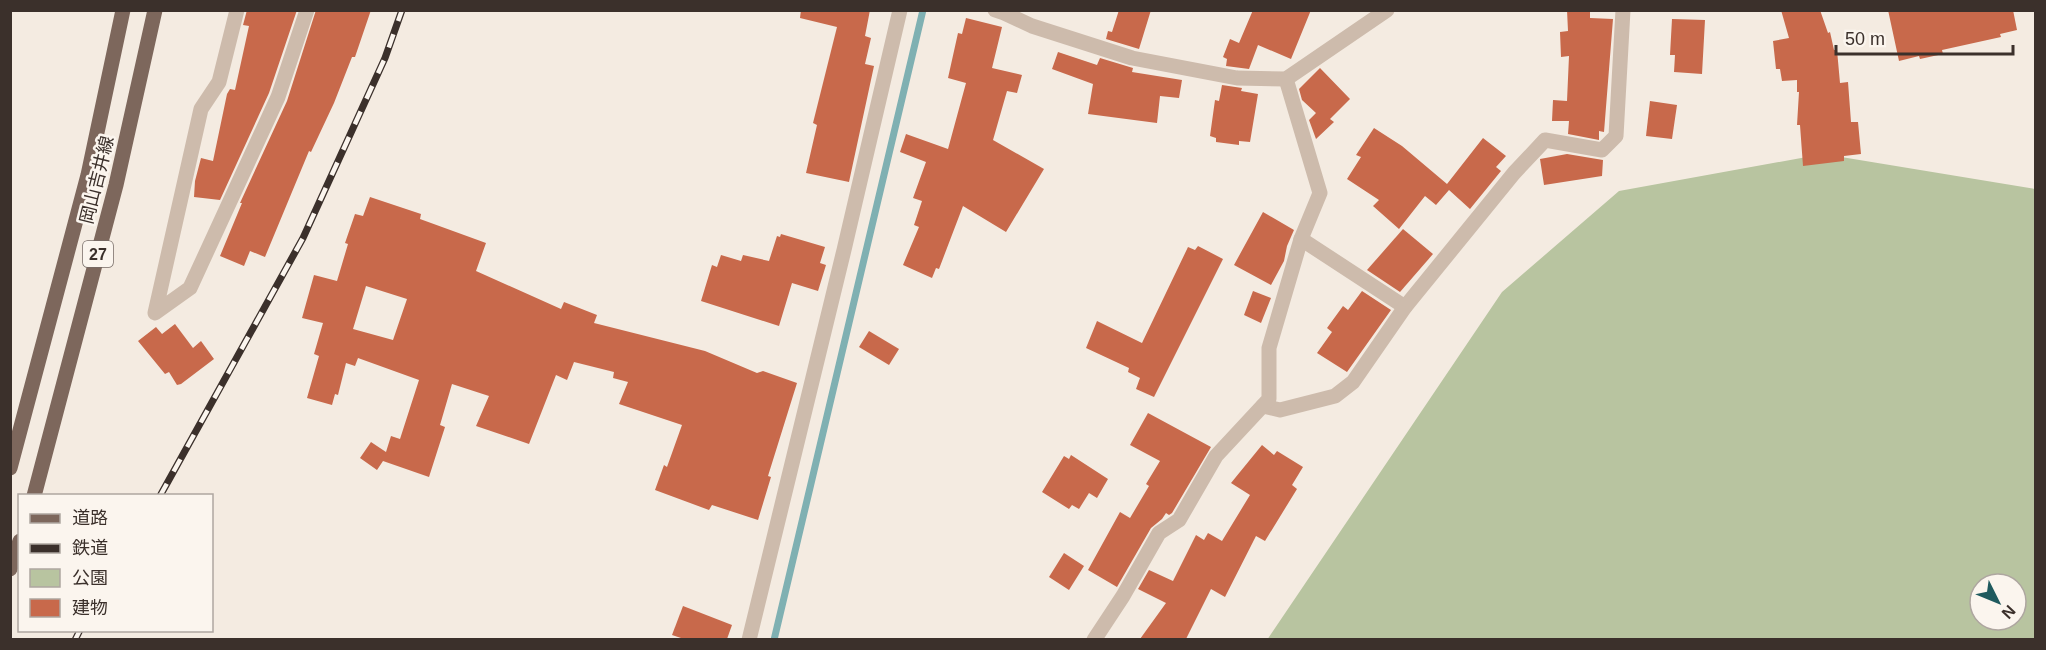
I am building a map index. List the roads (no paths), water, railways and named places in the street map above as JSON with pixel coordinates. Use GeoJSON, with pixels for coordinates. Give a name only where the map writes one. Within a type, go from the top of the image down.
{"type":"FeatureCollection","features":[{"type":"Feature","properties":{"kind":"main road","name":"岡山吉井線"},"geometry":{"type":"LineString","coordinates":[[10,468],[88,175],[123,10]]}},
{"type":"Feature","properties":{"kind":"main road","name":"岡山吉井線"},"geometry":{"type":"LineString","coordinates":[[34,494],[116,185],[155,10]]}},
{"type":"Feature","properties":{"kind":"main road"},"geometry":{"type":"LineString","coordinates":[[10,569],[18,546]]}},
{"type":"Feature","properties":{"kind":"street"},"geometry":{"type":"LineString","coordinates":[[237,10],[219,82],[201,109],[155,313],[190,288],[278,97],[307,10]]}},
{"type":"Feature","properties":{"kind":"street"},"geometry":{"type":"LineString","coordinates":[[748,639],[839,273],[900,10]]}},
{"type":"Feature","properties":{"kind":"street"},"geometry":{"type":"LineString","coordinates":[[995,10],[1032,27],[1132,58],[1237,78],[1286,79],[1387,10]]}},
{"type":"Feature","properties":{"kind":"street"},"geometry":{"type":"LineString","coordinates":[[1263,406],[1280,410],[1335,396],[1353,382],[1405,307],[1514,173],[1545,140],[1602,150],[1616,136],[1623,10]]}},
{"type":"Feature","properties":{"kind":"street"},"geometry":{"type":"LineString","coordinates":[[1094,639],[1112,614],[1159,533],[1179,520],[1216,456],[1269,399],[1269,348],[1301,239],[1320,193],[1286,79]]}},
{"type":"Feature","properties":{"kind":"street"},"geometry":{"type":"LineString","coordinates":[[1301,239],[1405,307]]}},
{"type":"Feature","properties":{"kind":"waterway"},"geometry":{"type":"LineString","coordinates":[[774,640],[923,10]]}},
{"type":"Feature","properties":{"kind":"railway"},"geometry":{"type":"LineString","coordinates":[[161,494],[303,238],[385,58],[402,10]]}},
{"type":"Feature","properties":{"kind":"railway"},"geometry":{"type":"LineString","coordinates":[[75,640],[79,632]]}}]}
